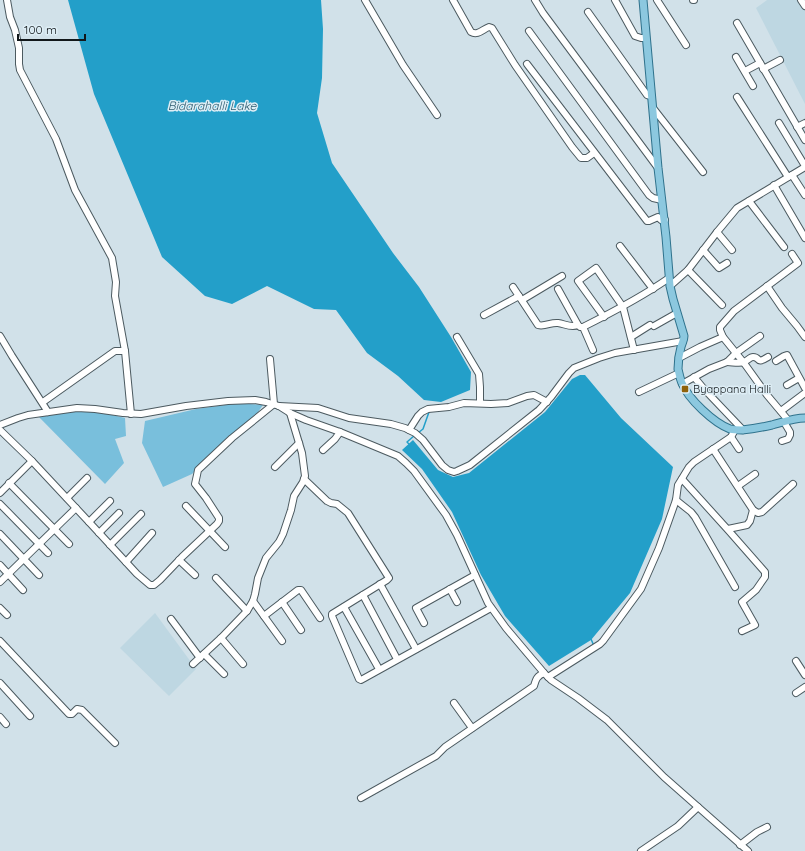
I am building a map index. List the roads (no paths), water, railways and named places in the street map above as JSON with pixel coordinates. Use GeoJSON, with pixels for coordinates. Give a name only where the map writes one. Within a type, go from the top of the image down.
{"type":"FeatureCollection","features":[{"type":"Feature","properties":{"kind":"main road"},"geometry":{"type":"LineString","coordinates":[[643,0],[658,168],[665,220],[669,278],[672,300],[684,333],[684,339],[678,358],[679,373],[682,384],[694,401],[710,416],[724,426],[739,430],[771,425],[796,418],[805,418]]}},
{"type":"Feature","properties":{"kind":"street"},"geometry":{"type":"LineString","coordinates":[[7,0],[10,17],[19,48],[20,70],[56,138],[75,190],[112,258],[116,282],[115,296],[125,350],[131,414]]}},
{"type":"Feature","properties":{"kind":"street"},"geometry":{"type":"LineString","coordinates":[[365,0],[402,65],[437,115]]}},
{"type":"Feature","properties":{"kind":"street"},"geometry":{"type":"LineString","coordinates":[[453,0],[471,32],[476,34],[486,28],[492,28],[515,65],[581,158],[587,158],[594,153]]}},
{"type":"Feature","properties":{"kind":"street"},"geometry":{"type":"LineString","coordinates":[[534,0],[658,168]]}},
{"type":"Feature","properties":{"kind":"street"},"geometry":{"type":"LineString","coordinates":[[615,0],[635,36],[646,38]]}},
{"type":"Feature","properties":{"kind":"street"},"geometry":{"type":"LineString","coordinates":[[657,0],[686,45]]}},
{"type":"Feature","properties":{"kind":"street"},"geometry":{"type":"LineString","coordinates":[[801,0],[805,6]]}},
{"type":"Feature","properties":{"kind":"street"},"geometry":{"type":"LineString","coordinates":[[588,12],[647,95],[652,96]]}},
{"type":"Feature","properties":{"kind":"street"},"geometry":{"type":"LineString","coordinates":[[737,23],[805,140]]}},
{"type":"Feature","properties":{"kind":"street"},"geometry":{"type":"LineString","coordinates":[[529,31],[649,195],[653,198],[662,200]]}},
{"type":"Feature","properties":{"kind":"street"},"geometry":{"type":"LineString","coordinates":[[736,57],[753,86]]}},
{"type":"Feature","properties":{"kind":"street"},"geometry":{"type":"LineString","coordinates":[[745,71],[780,60]]}},
{"type":"Feature","properties":{"kind":"street"},"geometry":{"type":"LineString","coordinates":[[527,64],[647,221],[658,217],[661,220],[665,220]]}},
{"type":"Feature","properties":{"kind":"street"},"geometry":{"type":"LineString","coordinates":[[737,97],[790,176],[805,195]]}},
{"type":"Feature","properties":{"kind":"street"},"geometry":{"type":"LineString","coordinates":[[653,108],[703,172]]}},
{"type":"Feature","properties":{"kind":"street"},"geometry":{"type":"LineString","coordinates":[[670,286],[688,270],[716,232],[737,208],[805,167],[778,123]]}},
{"type":"Feature","properties":{"kind":"street"},"geometry":{"type":"LineString","coordinates":[[797,127],[805,123]]}},
{"type":"Feature","properties":{"kind":"street"},"geometry":{"type":"LineString","coordinates":[[774,186],[805,238]]}},
{"type":"Feature","properties":{"kind":"street"},"geometry":{"type":"LineString","coordinates":[[749,201],[784,247]]}},
{"type":"Feature","properties":{"kind":"street"},"geometry":{"type":"LineString","coordinates":[[716,232],[732,250]]}},
{"type":"Feature","properties":{"kind":"street"},"geometry":{"type":"LineString","coordinates":[[620,246],[653,289]]}},
{"type":"Feature","properties":{"kind":"street"},"geometry":{"type":"LineString","coordinates":[[703,250],[719,268],[727,263]]}},
{"type":"Feature","properties":{"kind":"street"},"geometry":{"type":"LineString","coordinates":[[782,441],[788,439],[790,432],[781,411],[723,337],[720,327],[732,313],[798,263],[792,254]]}},
{"type":"Feature","properties":{"kind":"street"},"geometry":{"type":"LineString","coordinates":[[604,317],[578,281],[596,268],[623,307],[634,350]]}},
{"type":"Feature","properties":{"kind":"street"},"geometry":{"type":"LineString","coordinates":[[688,270],[722,305]]}},
{"type":"Feature","properties":{"kind":"street"},"geometry":{"type":"LineString","coordinates":[[484,315],[521,298],[562,276]]}},
{"type":"Feature","properties":{"kind":"street"},"geometry":{"type":"LineString","coordinates":[[513,287],[538,326],[558,323],[574,327],[581,326],[604,317],[653,289],[669,278]]}},
{"type":"Feature","properties":{"kind":"street"},"geometry":{"type":"LineString","coordinates":[[767,286],[805,337]]}},
{"type":"Feature","properties":{"kind":"street"},"geometry":{"type":"LineString","coordinates":[[558,289],[581,326],[593,350]]}},
{"type":"Feature","properties":{"kind":"street"},"geometry":{"type":"LineString","coordinates":[[631,337],[677,313]]}},
{"type":"Feature","properties":{"kind":"street"},"geometry":{"type":"LineString","coordinates":[[0,336],[48,412]]}},
{"type":"Feature","properties":{"kind":"street"},"geometry":{"type":"LineString","coordinates":[[728,362],[736,353],[760,336]]}},
{"type":"Feature","properties":{"kind":"street"},"geometry":{"type":"LineString","coordinates":[[457,337],[479,374],[480,403]]}},
{"type":"Feature","properties":{"kind":"street"},"geometry":{"type":"LineString","coordinates":[[678,358],[723,337]]}},
{"type":"Feature","properties":{"kind":"street"},"geometry":{"type":"LineString","coordinates":[[0,425],[28,415],[88,408],[131,414],[150,413],[186,406],[228,401],[255,400],[276,405],[318,408],[349,418],[396,425],[415,433],[423,440],[445,468],[454,472],[460,471],[470,465],[539,410],[547,402],[566,375],[574,368],[608,355],[683,342]]}},
{"type":"Feature","properties":{"kind":"street"},"geometry":{"type":"LineString","coordinates":[[43,402],[115,351],[125,350]]}},
{"type":"Feature","properties":{"kind":"street"},"geometry":{"type":"LineString","coordinates":[[776,361],[787,355],[805,388]]}},
{"type":"Feature","properties":{"kind":"street"},"geometry":{"type":"LineString","coordinates":[[682,384],[709,369],[728,362],[744,363],[752,357],[762,361],[768,357]]}},
{"type":"Feature","properties":{"kind":"street"},"geometry":{"type":"LineString","coordinates":[[270,359],[276,405]]}},
{"type":"Feature","properties":{"kind":"street"},"geometry":{"type":"LineString","coordinates":[[640,392],[679,373]]}},
{"type":"Feature","properties":{"kind":"street"},"geometry":{"type":"LineString","coordinates":[[361,798],[436,756],[445,747],[534,686],[539,675],[546,675],[594,648],[603,641],[642,589],[659,548],[676,500],[677,489],[689,467],[739,430],[694,377]]}},
{"type":"Feature","properties":{"kind":"street"},"geometry":{"type":"LineString","coordinates":[[787,385],[799,378]]}},
{"type":"Feature","properties":{"kind":"street"},"geometry":{"type":"LineString","coordinates":[[781,411],[805,393]]}},
{"type":"Feature","properties":{"kind":"street"},"geometry":{"type":"LineString","coordinates":[[409,430],[418,416],[428,409],[449,408],[454,405],[464,403],[508,403],[534,395],[547,402]]}},
{"type":"Feature","properties":{"kind":"street"},"geometry":{"type":"LineString","coordinates":[[276,405],[310,422],[340,432],[398,456],[410,467],[437,502],[458,535],[485,599],[546,675],[607,720],[664,777],[748,851]]}},
{"type":"Feature","properties":{"kind":"street"},"geometry":{"type":"LineString","coordinates":[[0,430],[32,461],[137,574],[150,585],[154,585],[217,524],[219,520],[206,498],[195,484],[197,472],[232,438],[276,405]]}},
{"type":"Feature","properties":{"kind":"street"},"geometry":{"type":"LineString","coordinates":[[193,664],[247,611],[253,601],[258,578],[266,558],[281,538],[291,510],[294,496],[304,479],[305,476],[299,443],[290,413]]}},
{"type":"Feature","properties":{"kind":"street"},"geometry":{"type":"LineString","coordinates":[[324,450],[340,432]]}},
{"type":"Feature","properties":{"kind":"street"},"geometry":{"type":"LineString","coordinates":[[731,437],[739,449]]}},
{"type":"Feature","properties":{"kind":"street"},"geometry":{"type":"LineString","coordinates":[[275,467],[299,443]]}},
{"type":"Feature","properties":{"kind":"street"},"geometry":{"type":"LineString","coordinates":[[713,449],[753,510],[758,513],[762,512],[793,484]]}},
{"type":"Feature","properties":{"kind":"street"},"geometry":{"type":"LineString","coordinates":[[0,493],[32,461]]}},
{"type":"Feature","properties":{"kind":"street"},"geometry":{"type":"LineString","coordinates":[[738,486],[755,474]]}},
{"type":"Feature","properties":{"kind":"street"},"geometry":{"type":"LineString","coordinates":[[67,498],[86,478]]}},
{"type":"Feature","properties":{"kind":"street"},"geometry":{"type":"LineString","coordinates":[[304,479],[327,501],[337,504],[351,518],[389,576],[388,579],[332,614],[359,679],[361,680],[491,608]]}},
{"type":"Feature","properties":{"kind":"street"},"geometry":{"type":"LineString","coordinates":[[682,479],[765,572],[765,577],[756,590],[742,602],[754,625],[742,631]]}},
{"type":"Feature","properties":{"kind":"street"},"geometry":{"type":"LineString","coordinates":[[9,483],[69,544]]}},
{"type":"Feature","properties":{"kind":"street"},"geometry":{"type":"LineString","coordinates":[[676,500],[695,517],[735,587]]}},
{"type":"Feature","properties":{"kind":"street"},"geometry":{"type":"LineString","coordinates":[[90,522],[110,501]]}},
{"type":"Feature","properties":{"kind":"street"},"geometry":{"type":"LineString","coordinates":[[0,504],[48,553]]}},
{"type":"Feature","properties":{"kind":"street"},"geometry":{"type":"LineString","coordinates":[[186,506],[225,547]]}},
{"type":"Feature","properties":{"kind":"street"},"geometry":{"type":"LineString","coordinates":[[0,582],[76,508]]}},
{"type":"Feature","properties":{"kind":"street"},"geometry":{"type":"LineString","coordinates":[[728,529],[747,525],[750,521],[753,510]]}},
{"type":"Feature","properties":{"kind":"street"},"geometry":{"type":"LineString","coordinates":[[99,533],[119,513]]}},
{"type":"Feature","properties":{"kind":"street"},"geometry":{"type":"LineString","coordinates":[[110,545],[141,514]]}},
{"type":"Feature","properties":{"kind":"street"},"geometry":{"type":"LineString","coordinates":[[126,562],[152,533]]}},
{"type":"Feature","properties":{"kind":"street"},"geometry":{"type":"LineString","coordinates":[[0,534],[39,575]]}},
{"type":"Feature","properties":{"kind":"street"},"geometry":{"type":"LineString","coordinates":[[179,560],[194,575]]}},
{"type":"Feature","properties":{"kind":"street"},"geometry":{"type":"LineString","coordinates":[[0,565],[23,590]]}},
{"type":"Feature","properties":{"kind":"street"},"geometry":{"type":"LineString","coordinates":[[424,623],[416,608],[475,575]]}},
{"type":"Feature","properties":{"kind":"street"},"geometry":{"type":"LineString","coordinates":[[216,578],[247,611]]}},
{"type":"Feature","properties":{"kind":"street"},"geometry":{"type":"LineString","coordinates":[[380,584],[416,649]]}},
{"type":"Feature","properties":{"kind":"street"},"geometry":{"type":"LineString","coordinates":[[450,589],[457,602]]}},
{"type":"Feature","properties":{"kind":"street"},"geometry":{"type":"LineString","coordinates":[[264,616],[298,590],[301,590],[320,618]]}},
{"type":"Feature","properties":{"kind":"street"},"geometry":{"type":"LineString","coordinates":[[363,595],[397,660]]}},
{"type":"Feature","properties":{"kind":"street"},"geometry":{"type":"LineString","coordinates":[[253,601],[282,641]]}},
{"type":"Feature","properties":{"kind":"street"},"geometry":{"type":"LineString","coordinates":[[282,602],[301,630]]}},
{"type":"Feature","properties":{"kind":"street"},"geometry":{"type":"LineString","coordinates":[[344,607],[379,670]]}},
{"type":"Feature","properties":{"kind":"street"},"geometry":{"type":"LineString","coordinates":[[0,608],[7,615]]}},
{"type":"Feature","properties":{"kind":"street"},"geometry":{"type":"LineString","coordinates":[[171,619],[202,656],[224,674]]}},
{"type":"Feature","properties":{"kind":"street"},"geometry":{"type":"LineString","coordinates":[[221,638],[243,664]]}},
{"type":"Feature","properties":{"kind":"street"},"geometry":{"type":"LineString","coordinates":[[0,641],[69,714],[72,714],[77,709],[82,710],[115,743]]}},
{"type":"Feature","properties":{"kind":"street"},"geometry":{"type":"LineString","coordinates":[[796,661],[805,674]]}},
{"type":"Feature","properties":{"kind":"street"},"geometry":{"type":"LineString","coordinates":[[0,683],[30,716]]}},
{"type":"Feature","properties":{"kind":"street"},"geometry":{"type":"LineString","coordinates":[[796,693],[805,687]]}},
{"type":"Feature","properties":{"kind":"street"},"geometry":{"type":"LineString","coordinates":[[454,703],[472,728]]}},
{"type":"Feature","properties":{"kind":"street"},"geometry":{"type":"LineString","coordinates":[[0,718],[6,724]]}},
{"type":"Feature","properties":{"kind":"street"},"geometry":{"type":"LineString","coordinates":[[641,851],[678,826],[698,807]]}},
{"type":"Feature","properties":{"kind":"street"},"geometry":{"type":"LineString","coordinates":[[740,845],[757,832],[767,827]]}},
{"type":"Feature","properties":{"kind":"water","name":"Bidarahalli Lake"},"geometry":{"type":"Polygon","coordinates":[[[68,0],[321,0],[323,29],[322,78],[317,113],[332,163],[393,253],[419,287],[451,337],[471,372],[470,390],[441,402],[424,400],[398,376],[367,353],[336,310],[314,309],[267,286],[232,304],[205,296],[162,257],[94,94],[68,0]]]}},
{"type":"Feature","properties":{"kind":"water"},"geometry":{"type":"Polygon","coordinates":[[[580,375],[585,375],[621,418],[673,467],[662,519],[630,593],[591,640],[549,666],[505,616],[481,575],[452,512],[422,469],[402,450],[413,440],[438,470],[453,477],[469,473],[545,412],[572,379],[580,375]]]}},
{"type":"Feature","properties":{"kind":"waterway"},"geometry":{"type":"LineString","coordinates":[[418,433],[423,429],[429,412]]}},
{"type":"Feature","properties":{"kind":"waterway"},"geometry":{"type":"LineString","coordinates":[[410,445],[407,442],[415,435]]}},
{"type":"Feature","properties":{"kind":"waterway"},"geometry":{"type":"LineString","coordinates":[[591,639],[594,646]]}},
{"type":"Feature","properties":{"kind":"place","name":"Byappana Halli"},"geometry":{"type":"Point","coordinates":[685,389]}}]}
